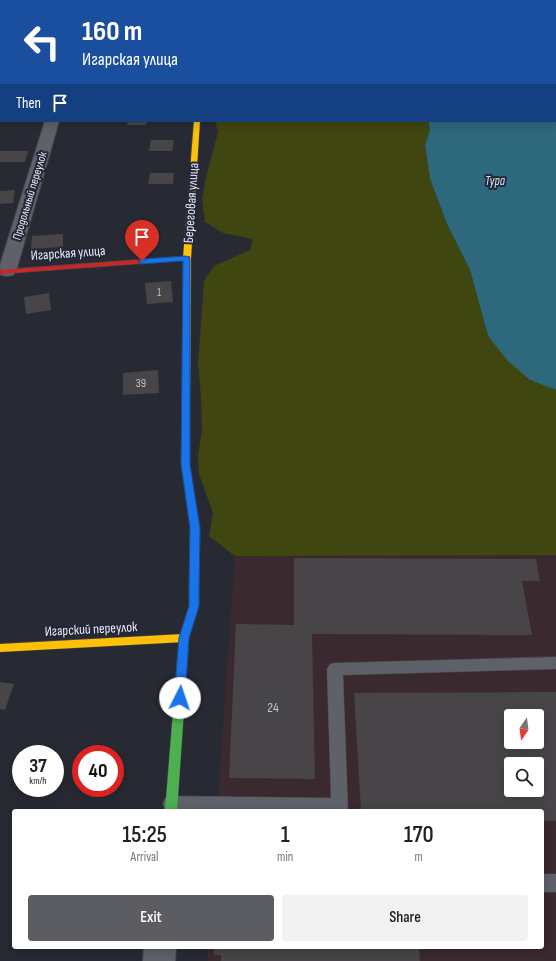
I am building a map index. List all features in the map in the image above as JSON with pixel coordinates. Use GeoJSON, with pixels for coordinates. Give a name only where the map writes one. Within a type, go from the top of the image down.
{"type":"FeatureCollection","features":[{"type":"Feature","properties":{"kind":"street","name":"Продольный переулок"},"geometry":{"type":"LineString","coordinates":[[3,272],[52,122]]}},
{"type":"Feature","properties":{"kind":"street","name":"Береговая улица"},"geometry":{"type":"LineString","coordinates":[[171,807],[184,638],[194,606],[195,528],[185,464],[186,258],[197,122]]}},
{"type":"Feature","properties":{"kind":"street","name":"Игарская улица"},"geometry":{"type":"LineString","coordinates":[[3,272],[186,258]]}},
{"type":"Feature","properties":{"kind":"street","name":"Игарский переулок"},"geometry":{"type":"LineString","coordinates":[[0,648],[184,638]]}},
{"type":"Feature","properties":{"kind":"street"},"geometry":{"type":"LineString","coordinates":[[159,961],[160,949]]}},
{"type":"Feature","properties":{"kind":"lane"},"geometry":{"type":"LineString","coordinates":[[171,807],[340,808],[335,669],[556,664]]}},
{"type":"Feature","properties":{"kind":"lane"},"geometry":{"type":"LineString","coordinates":[[544,883],[556,883]]}},
{"type":"Feature","properties":{"kind":"shaded area"},"geometry":{"type":"Polygon","coordinates":[[[556,555],[556,961],[207,961],[208,949],[544,949],[544,809],[217,809],[235,556],[556,555]]]}},
{"type":"Feature","properties":{"kind":"green space"},"geometry":{"type":"Polygon","coordinates":[[[215,122],[428,122],[430,130],[425,145],[430,179],[447,224],[470,270],[488,336],[530,380],[556,390],[556,555],[235,556],[209,536],[213,513],[199,474],[198,456],[202,431],[198,364],[204,281],[214,266],[250,250],[253,239],[223,233],[205,222],[202,198],[218,132],[215,122]]]}},
{"type":"Feature","properties":{"kind":"water","name":"Тура"},"geometry":{"type":"Polygon","coordinates":[[[428,122],[556,122],[556,390],[530,380],[508,361],[488,336],[470,270],[447,224],[430,179],[425,145],[430,130],[428,122]]]}},
{"type":"Feature","properties":{"kind":"building"},"geometry":{"type":"Polygon","coordinates":[[[128,122],[147,122],[146,125],[127,125],[128,122]]]}},
{"type":"Feature","properties":{"kind":"building"},"geometry":{"type":"Polygon","coordinates":[[[151,140],[174,140],[172,151],[149,151],[151,140]]]}},
{"type":"Feature","properties":{"kind":"building"},"geometry":{"type":"Polygon","coordinates":[[[0,151],[28,151],[25,162],[0,162],[0,151]]]}},
{"type":"Feature","properties":{"kind":"building"},"geometry":{"type":"Polygon","coordinates":[[[150,173],[174,173],[173,184],[148,184],[150,173]]]}},
{"type":"Feature","properties":{"kind":"building"},"geometry":{"type":"Polygon","coordinates":[[[15,190],[13,203],[0,204],[0,191],[15,190]]]}},
{"type":"Feature","properties":{"kind":"building"},"geometry":{"type":"Polygon","coordinates":[[[63,234],[63,247],[31,249],[32,236],[63,234]]]}},
{"type":"Feature","properties":{"kind":"building"},"geometry":{"type":"Polygon","coordinates":[[[171,281],[173,302],[147,304],[145,283],[171,281]]]}},
{"type":"Feature","properties":{"kind":"building"},"geometry":{"type":"Polygon","coordinates":[[[49,293],[51,310],[26,314],[24,297],[49,293]]]}},
{"type":"Feature","properties":{"kind":"building"},"geometry":{"type":"Polygon","coordinates":[[[158,370],[159,393],[123,395],[123,373],[158,370]]]}},
{"type":"Feature","properties":{"kind":"building"},"geometry":{"type":"Polygon","coordinates":[[[294,558],[536,559],[540,581],[522,581],[532,635],[312,634],[315,779],[229,778],[236,624],[294,625],[294,558]]]}},
{"type":"Feature","properties":{"kind":"building"},"geometry":{"type":"Polygon","coordinates":[[[0,682],[14,684],[5,710],[0,709],[0,682]]]}},
{"type":"Feature","properties":{"kind":"building"},"geometry":{"type":"Polygon","coordinates":[[[556,692],[556,821],[544,821],[544,809],[361,809],[354,693],[556,692]]]}},
{"type":"Feature","properties":{"kind":"building"},"geometry":{"type":"Polygon","coordinates":[[[214,949],[419,949],[420,961],[221,961],[221,955],[214,955],[214,949]]]}},
{"type":"Feature","properties":{"kind":"traffic: fast"},"geometry":{"type":"LineString","coordinates":[[171,809],[184,638],[194,606],[194,584]]}},
{"type":"Feature","properties":{"kind":"traffic: slow"},"geometry":{"type":"LineString","coordinates":[[186,404],[187,258],[197,122]]}},
{"type":"Feature","properties":{"kind":"traffic: slow"},"geometry":{"type":"LineString","coordinates":[[0,648],[184,638]]}},
{"type":"Feature","properties":{"kind":"traffic: jam"},"geometry":{"type":"LineString","coordinates":[[0,272],[187,258]]}},
{"type":"Feature","properties":{"kind":"traffic: jam"},"geometry":{"type":"LineString","coordinates":[[186,404],[185,464],[195,528],[194,584]]}},
{"type":"Feature","properties":{"kind":"route"},"geometry":{"type":"LineString","coordinates":[[142,261],[186,258],[185,464],[195,528],[194,606],[184,638],[180,698]]}}]}
